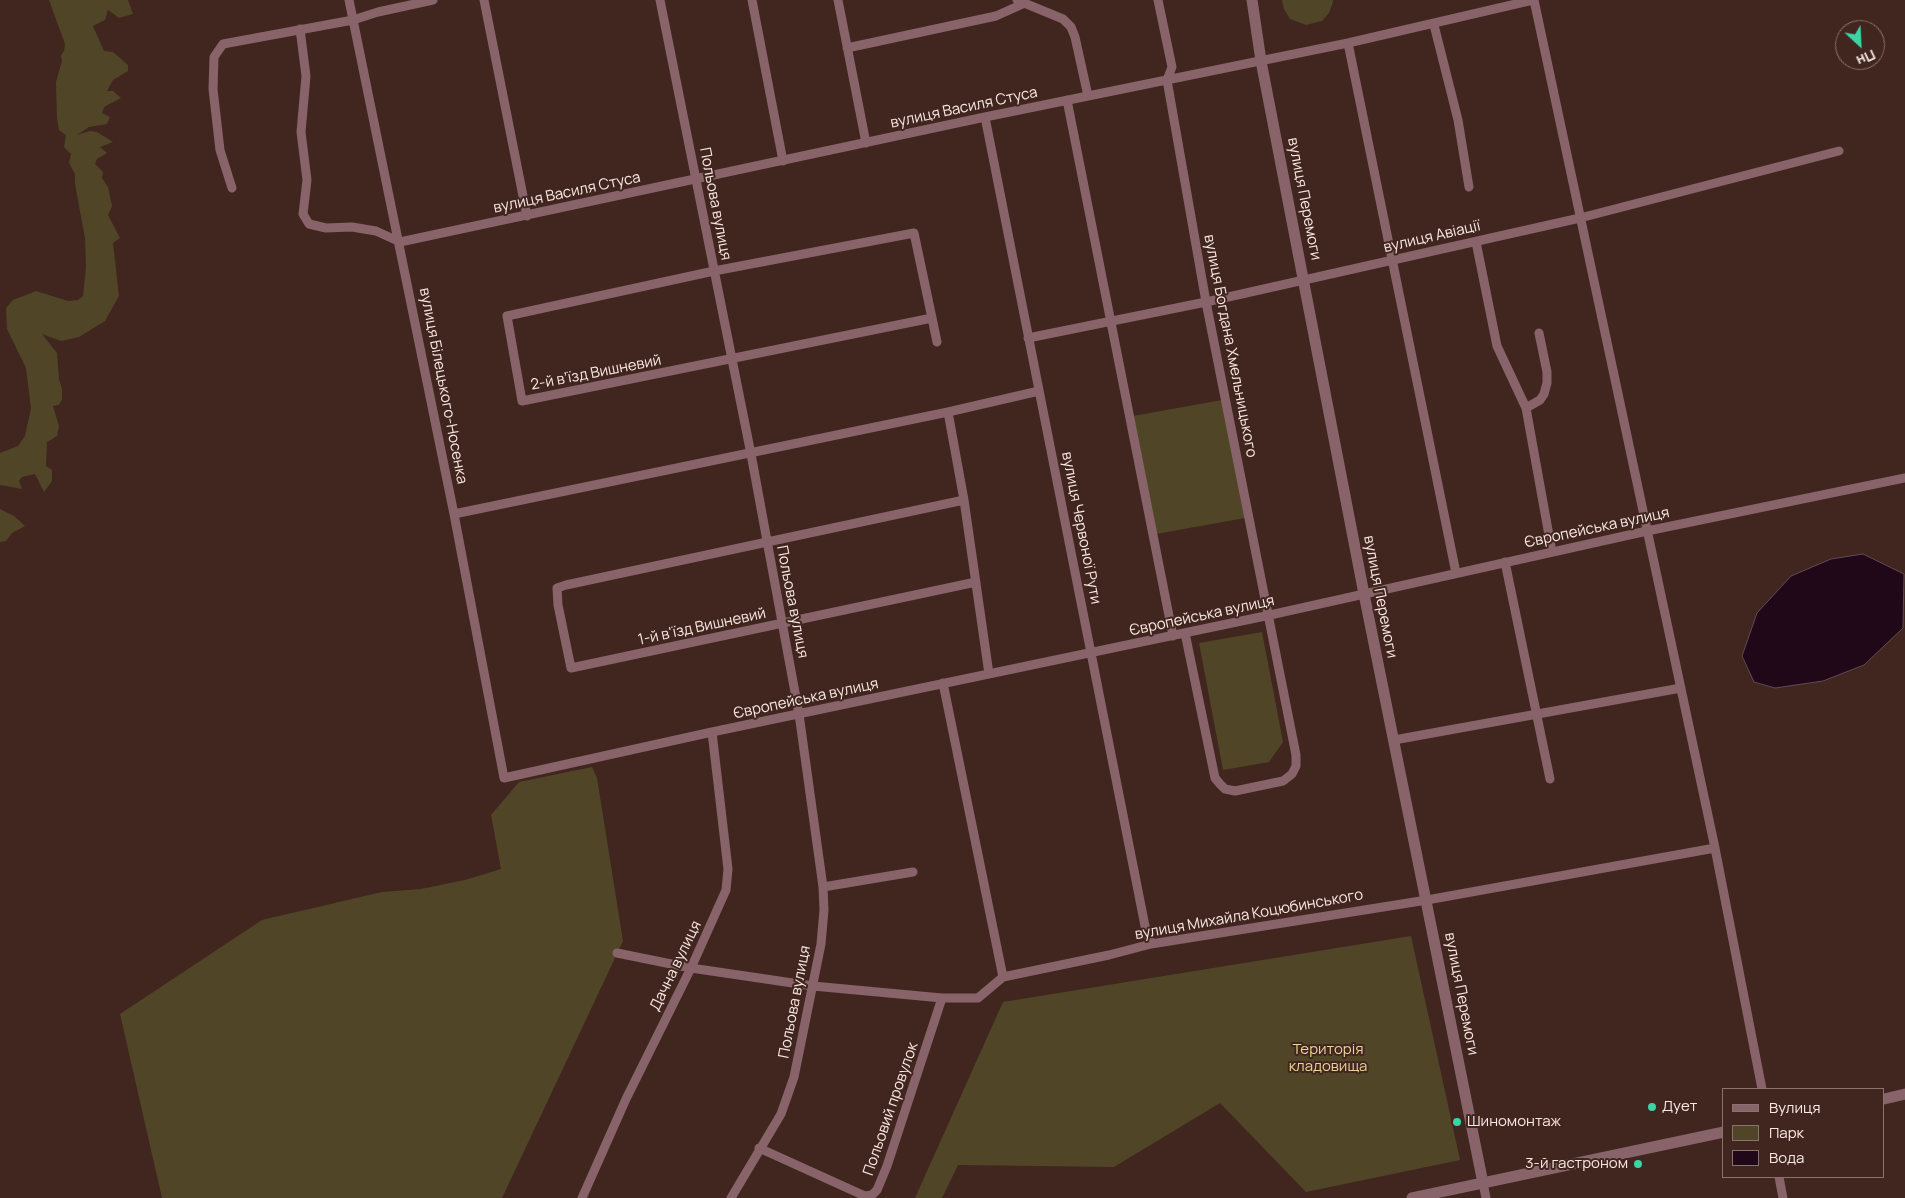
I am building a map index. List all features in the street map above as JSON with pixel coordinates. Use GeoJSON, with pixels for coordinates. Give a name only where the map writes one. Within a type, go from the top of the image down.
{"type":"FeatureCollection","features":[{"type":"Feature","properties":{"kind":"street","name":"вулиця Білецького-Носенка"},"geometry":{"type":"LineString","coordinates":[[349,0],[400,242],[504,778]]}},
{"type":"Feature","properties":{"kind":"street"},"geometry":{"type":"LineString","coordinates":[[232,188],[224,167],[213,90],[214,57],[219,47],[230,41],[353,20],[378,12],[433,0]]}},
{"type":"Feature","properties":{"kind":"street"},"geometry":{"type":"LineString","coordinates":[[484,0],[527,216]]}},
{"type":"Feature","properties":{"kind":"street","name":"Польова вулиця"},"geometry":{"type":"LineString","coordinates":[[660,0],[751,454],[799,714],[824,910],[821,944],[794,1078],[781,1114],[759,1148],[731,1198]]}},
{"type":"Feature","properties":{"kind":"street"},"geometry":{"type":"LineString","coordinates":[[752,0],[783,161]]}},
{"type":"Feature","properties":{"kind":"street"},"geometry":{"type":"LineString","coordinates":[[838,0],[866,143]]}},
{"type":"Feature","properties":{"kind":"street","name":"вулиця Богдана Хмельницького"},"geometry":{"type":"LineString","coordinates":[[1158,0],[1172,67],[1167,80],[1206,302],[1270,616],[1296,755],[1296,766],[1292,774],[1283,781],[1235,791],[1225,789],[1215,778],[1185,633]]}},
{"type":"Feature","properties":{"kind":"street","name":"вулиця Перемоги"},"geometry":{"type":"LineString","coordinates":[[1252,0],[1261,61],[1305,280],[1364,594],[1486,1198]]}},
{"type":"Feature","properties":{"kind":"street"},"geometry":{"type":"LineString","coordinates":[[1533,0],[1715,848],[1762,1088]]}},
{"type":"Feature","properties":{"kind":"street","name":"вулиця Василя Стуса"},"geometry":{"type":"LineString","coordinates":[[400,242],[985,117],[1434,25],[1533,0]]}},
{"type":"Feature","properties":{"kind":"street"},"geometry":{"type":"LineString","coordinates":[[847,48],[996,16],[1021,2],[1063,20],[1071,27],[1088,96]]}},
{"type":"Feature","properties":{"kind":"street"},"geometry":{"type":"LineString","coordinates":[[1434,25],[1458,120],[1470,187]]}},
{"type":"Feature","properties":{"kind":"street"},"geometry":{"type":"LineString","coordinates":[[300,29],[306,76],[302,96],[301,132],[307,180],[303,214],[309,224],[326,228],[352,227],[376,230],[400,242]]}},
{"type":"Feature","properties":{"kind":"street"},"geometry":{"type":"LineString","coordinates":[[1348,43],[1456,573]]}},
{"type":"Feature","properties":{"kind":"street"},"geometry":{"type":"LineString","coordinates":[[1067,100],[1173,636]]}},
{"type":"Feature","properties":{"kind":"street","name":"вулиця Червоної Рути"},"geometry":{"type":"LineString","coordinates":[[985,117],[1145,926],[1151,944]]}},
{"type":"Feature","properties":{"kind":"street","name":"вулиця Авіації"},"geometry":{"type":"LineString","coordinates":[[1028,338],[1206,302],[1476,242],[1580,218],[1839,151]]}},
{"type":"Feature","properties":{"kind":"street"},"geometry":{"type":"LineString","coordinates":[[714,271],[914,233],[937,342]]}},
{"type":"Feature","properties":{"kind":"street"},"geometry":{"type":"LineString","coordinates":[[1476,242],[1497,346],[1526,408],[1552,552]]}},
{"type":"Feature","properties":{"kind":"street","name":"2-й вʼїзд Вишневий"},"geometry":{"type":"LineString","coordinates":[[714,271],[507,316],[522,401],[732,360]]}},
{"type":"Feature","properties":{"kind":"street"},"geometry":{"type":"LineString","coordinates":[[732,360],[932,318]]}},
{"type":"Feature","properties":{"kind":"street"},"geometry":{"type":"LineString","coordinates":[[1526,408],[1540,400],[1547,383],[1547,372],[1539,333]]}},
{"type":"Feature","properties":{"kind":"street"},"geometry":{"type":"LineString","coordinates":[[454,514],[751,454],[1039,391]]}},
{"type":"Feature","properties":{"kind":"street"},"geometry":{"type":"LineString","coordinates":[[948,412],[964,500],[989,674]]}},
{"type":"Feature","properties":{"kind":"street","name":"Європейська вулиця"},"geometry":{"type":"LineString","coordinates":[[504,778],[943,683],[1270,616],[1648,531],[1905,478]]}},
{"type":"Feature","properties":{"kind":"street"},"geometry":{"type":"LineString","coordinates":[[767,542],[964,500]]}},
{"type":"Feature","properties":{"kind":"street","name":"1-й в'їзд Вишневий"},"geometry":{"type":"LineString","coordinates":[[767,542],[557,588],[571,668],[976,582]]}},
{"type":"Feature","properties":{"kind":"street"},"geometry":{"type":"LineString","coordinates":[[1505,562],[1550,778]]}},
{"type":"Feature","properties":{"kind":"street"},"geometry":{"type":"LineString","coordinates":[[943,683],[1003,977]]}},
{"type":"Feature","properties":{"kind":"street"},"geometry":{"type":"LineString","coordinates":[[1394,740],[1681,688]]}},
{"type":"Feature","properties":{"kind":"street","name":"Дачна вулиця"},"geometry":{"type":"LineString","coordinates":[[582,1198],[626,1099],[720,905],[727,881],[712,732]]}},
{"type":"Feature","properties":{"kind":"street","name":"вулиця Михайла Коцюбинського"},"geometry":{"type":"LineString","coordinates":[[618,954],[691,968],[813,986],[942,998],[978,998],[1003,977],[1109,956],[1151,944],[1427,900],[1715,848]]}},
{"type":"Feature","properties":{"kind":"street"},"geometry":{"type":"LineString","coordinates":[[822,887],[913,872]]}},
{"type":"Feature","properties":{"kind":"street","name":"Польовий провулок"},"geometry":{"type":"LineString","coordinates":[[759,1148],[865,1196],[872,1195],[877,1190],[887,1166],[942,998]]}},
{"type":"Feature","properties":{"kind":"street"},"geometry":{"type":"LineString","coordinates":[[1885,1099],[1905,1094]]}},
{"type":"Feature","properties":{"kind":"street"},"geometry":{"type":"LineString","coordinates":[[1412,1198],[1722,1132]]}},
{"type":"Feature","properties":{"kind":"street"},"geometry":{"type":"LineString","coordinates":[[1779,1178],[1783,1198]]}},
{"type":"Feature","properties":{"kind":"green space"},"geometry":{"type":"Polygon","coordinates":[[[49,0],[128,0],[133,14],[119,18],[108,10],[105,20],[93,26],[104,51],[113,52],[128,65],[128,71],[113,80],[107,91],[113,91],[121,98],[104,107],[102,113],[110,117],[107,124],[89,127],[77,135],[90,131],[97,132],[113,142],[100,147],[107,153],[97,159],[95,164],[103,172],[102,178],[108,187],[112,206],[108,215],[120,238],[113,243],[119,296],[105,321],[79,337],[61,341],[42,334],[57,353],[59,379],[62,389],[62,399],[59,405],[53,406],[59,426],[57,436],[47,442],[46,466],[52,470],[52,481],[44,492],[35,474],[22,477],[19,481],[22,489],[0,485],[0,453],[18,446],[25,436],[31,408],[26,368],[7,329],[6,308],[13,300],[36,291],[68,301],[78,300],[83,296],[86,267],[85,238],[75,184],[75,174],[69,163],[71,154],[64,147],[66,135],[59,130],[57,118],[56,82],[65,44],[49,0]]]}},
{"type":"Feature","properties":{"kind":"green space"},"geometry":{"type":"Polygon","coordinates":[[[1282,0],[1333,0],[1333,2],[1329,13],[1322,21],[1306,25],[1290,19],[1284,9],[1282,0]]]}},
{"type":"Feature","properties":{"kind":"green space"},"geometry":{"type":"Polygon","coordinates":[[[1222,400],[1245,518],[1156,534],[1133,416],[1222,400]]]}},
{"type":"Feature","properties":{"kind":"green space"},"geometry":{"type":"Polygon","coordinates":[[[0,509],[14,516],[25,526],[12,533],[6,541],[0,542],[0,509]]]}},
{"type":"Feature","properties":{"kind":"green space"},"geometry":{"type":"Polygon","coordinates":[[[1262,632],[1283,742],[1269,762],[1223,770],[1199,643],[1262,632]]]}},
{"type":"Feature","properties":{"kind":"green space"},"geometry":{"type":"Polygon","coordinates":[[[592,767],[597,778],[623,941],[502,1198],[162,1198],[120,1014],[262,920],[382,892],[421,889],[465,880],[501,869],[491,815],[519,782],[592,767]]]}},
{"type":"Feature","properties":{"kind":"green space","name":"Територія кладовища"},"geometry":{"type":"Polygon","coordinates":[[[1411,936],[1460,1160],[1306,1192],[1220,1103],[1114,1167],[958,1165],[942,1198],[915,1198],[1003,1002],[1411,936]]]}},
{"type":"Feature","properties":{"kind":"water"},"geometry":{"type":"Polygon","coordinates":[[[1863,554],[1904,574],[1903,628],[1864,665],[1823,681],[1775,688],[1754,682],[1742,656],[1757,613],[1791,576],[1831,559],[1863,554]]]}},
{"type":"Feature","properties":{"kind":"place","name":"Дует"},"geometry":{"type":"Point","coordinates":[1652,1107]}},
{"type":"Feature","properties":{"kind":"place","name":"Шиномонтаж"},"geometry":{"type":"Point","coordinates":[1457,1122]}},
{"type":"Feature","properties":{"kind":"place","name":"3-й гастроном"},"geometry":{"type":"Point","coordinates":[1638,1164]}}]}
